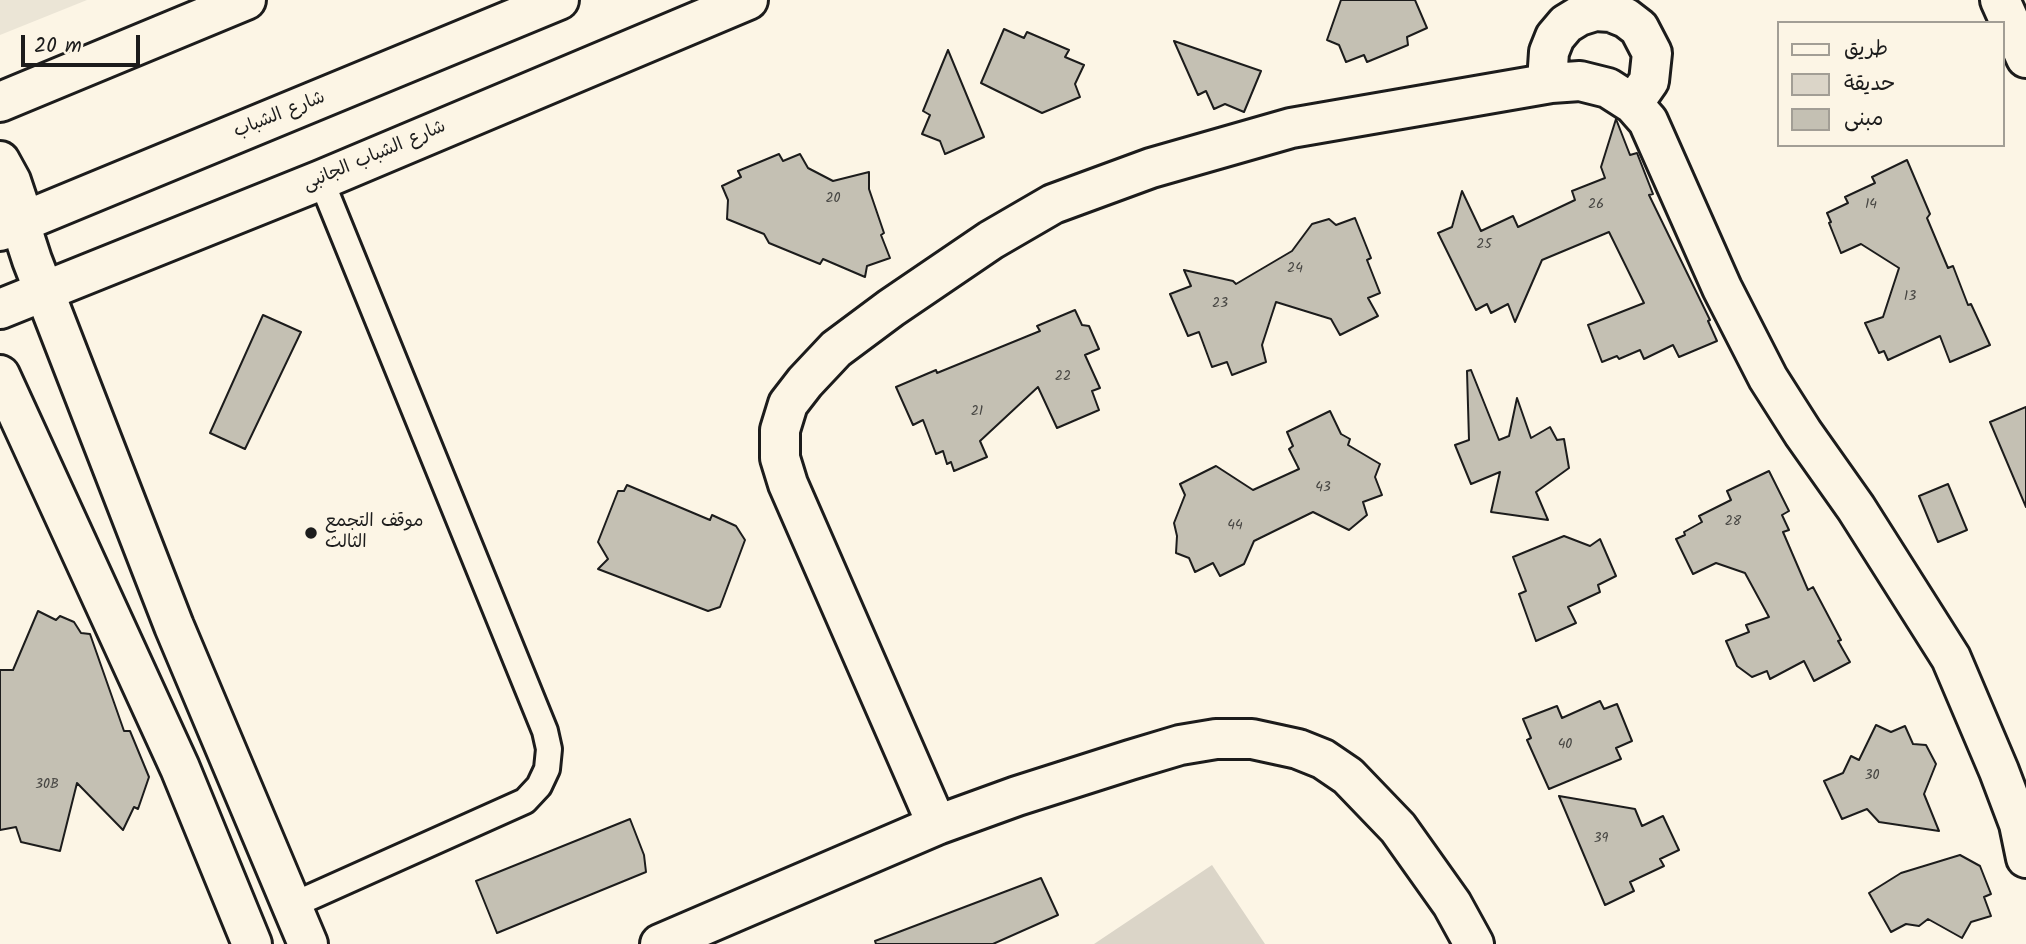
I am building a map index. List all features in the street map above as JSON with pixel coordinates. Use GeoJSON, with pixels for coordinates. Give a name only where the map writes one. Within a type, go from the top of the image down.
{"type":"FeatureCollection","features":[{"type":"Feature","properties":{"kind":"street"},"geometry":{"type":"LineString","coordinates":[[0,102],[246,0]]}},
{"type":"Feature","properties":{"kind":"street","name":"شارع الشباب"},"geometry":{"type":"LineString","coordinates":[[10,227],[559,0]]}},
{"type":"Feature","properties":{"kind":"street","name":"شارع الشباب الجانبى"},"geometry":{"type":"LineString","coordinates":[[0,309],[321,180],[748,0]]}},
{"type":"Feature","properties":{"kind":"street"},"geometry":{"type":"LineString","coordinates":[[2000,0],[2026,58]]}},
{"type":"Feature","properties":{"kind":"street"},"geometry":{"type":"LineString","coordinates":[[1552,83],[1548,67],[1549,52],[1560,30],[1579,16],[1595,11],[1611,12],[1626,18],[1639,28],[1652,53],[1649,81],[1633,104]]}},
{"type":"Feature","properties":{"kind":"street"},"geometry":{"type":"LineString","coordinates":[[937,825],[788,484],[779,457],[780,430],[788,404],[805,382],[836,349],[891,308],[990,240],[1053,204],[1152,168],[1292,128],[1552,83],[1580,81],[1608,88],[1633,104],[1648,121],[1726,297],[1768,378],[1856,508],[1951,658],[2019,824],[2026,858]]}},
{"type":"Feature","properties":{"kind":"street"},"geometry":{"type":"LineString","coordinates":[[0,161],[18,202],[10,227],[45,291],[174,626],[293,905],[307,944]]}},
{"type":"Feature","properties":{"kind":"street"},"geometry":{"type":"LineString","coordinates":[[0,375],[180,768],[252,944]]}},
{"type":"Feature","properties":{"kind":"street"},"geometry":{"type":"LineString","coordinates":[[660,944],[937,825],[1017,796],[1180,745],[1216,739],[1252,739],[1298,749],[1322,759],[1348,776],[1398,828],[1452,904],[1474,944]]}},
{"type":"Feature","properties":{"kind":"lane"},"geometry":{"type":"LineString","coordinates":[[293,905],[525,800],[539,786],[547,769],[549,750],[545,731],[321,180]]}},
{"type":"Feature","properties":{"kind":"shaded area"},"geometry":{"type":"Polygon","coordinates":[[[0,0],[87,0],[0,35],[0,0]]]}},
{"type":"Feature","properties":{"kind":"green space"},"geometry":{"type":"Polygon","coordinates":[[[1212,865],[1265,944],[1094,944],[1212,865]]]}},
{"type":"Feature","properties":{"kind":"building"},"geometry":{"type":"Polygon","coordinates":[[[1341,0],[1415,0],[1427,28],[1407,37],[1408,45],[1367,62],[1364,55],[1346,62],[1339,45],[1327,40],[1341,0]]]}},
{"type":"Feature","properties":{"kind":"building"},"geometry":{"type":"Polygon","coordinates":[[[1004,29],[1024,38],[1027,32],[1069,50],[1065,57],[1084,65],[1075,84],[1080,97],[1042,113],[981,83],[1004,29]]]}},
{"type":"Feature","properties":{"kind":"building"},"geometry":{"type":"Polygon","coordinates":[[[1174,41],[1261,71],[1244,112],[1225,104],[1214,109],[1206,91],[1198,95],[1174,41]]]}},
{"type":"Feature","properties":{"kind":"building"},"geometry":{"type":"Polygon","coordinates":[[[948,50],[984,137],[945,154],[940,141],[922,134],[930,115],[923,111],[948,50]]]}},
{"type":"Feature","properties":{"kind":"building"},"geometry":{"type":"Polygon","coordinates":[[[1616,119],[1630,155],[1637,153],[1653,194],[1649,195],[1710,320],[1708,321],[1717,341],[1679,357],[1673,345],[1644,359],[1640,350],[1619,359],[1617,356],[1602,362],[1588,325],[1644,303],[1609,232],[1542,260],[1515,322],[1508,304],[1491,313],[1487,304],[1476,310],[1438,233],[1452,227],[1462,191],[1481,231],[1513,216],[1518,227],[1575,200],[1572,191],[1605,178],[1601,167],[1616,119]]]}},
{"type":"Feature","properties":{"kind":"building"},"geometry":{"type":"Polygon","coordinates":[[[779,154],[783,161],[800,154],[808,168],[833,181],[869,172],[869,189],[890,258],[867,266],[865,277],[823,259],[820,264],[769,243],[764,234],[727,219],[728,200],[722,186],[741,177],[738,171],[779,154]]]}},
{"type":"Feature","properties":{"kind":"building"},"geometry":{"type":"Polygon","coordinates":[[[1907,160],[1930,214],[1927,218],[1948,268],[1953,266],[1968,305],[1971,304],[1990,345],[1950,362],[1940,336],[1888,360],[1884,351],[1879,353],[1865,323],[1883,317],[1899,268],[1861,244],[1841,253],[1829,223],[1831,222],[1827,213],[1848,203],[1845,197],[1875,183],[1872,177],[1907,160]]]}},
{"type":"Feature","properties":{"kind":"building"},"geometry":{"type":"Polygon","coordinates":[[[1355,218],[1371,258],[1367,260],[1380,293],[1368,298],[1378,316],[1340,335],[1331,319],[1276,302],[1262,345],[1266,362],[1232,375],[1227,362],[1212,367],[1199,332],[1188,336],[1170,294],[1191,286],[1184,270],[1233,281],[1236,284],[1292,251],[1312,224],[1329,219],[1336,225],[1355,218]]]}},
{"type":"Feature","properties":{"kind":"building"},"geometry":{"type":"Polygon","coordinates":[[[1075,310],[1082,325],[1089,326],[1099,349],[1085,355],[1100,388],[1092,391],[1099,410],[1057,428],[1038,387],[980,441],[987,457],[954,471],[951,462],[947,464],[943,451],[936,454],[923,420],[913,425],[896,387],[1040,331],[1037,326],[1075,310]]]}},
{"type":"Feature","properties":{"kind":"building"},"geometry":{"type":"Polygon","coordinates":[[[263,315],[301,332],[245,449],[210,433],[263,315]]]}},
{"type":"Feature","properties":{"kind":"building"},"geometry":{"type":"Polygon","coordinates":[[[1471,370],[1499,440],[1509,436],[1517,398],[1531,438],[1550,427],[1557,440],[1564,439],[1569,468],[1536,492],[1548,520],[1491,512],[1500,472],[1471,484],[1455,445],[1469,440],[1467,371],[1471,370]]]}},
{"type":"Feature","properties":{"kind":"building"},"geometry":{"type":"Polygon","coordinates":[[[2026,407],[2026,507],[1990,422],[2026,407]]]}},
{"type":"Feature","properties":{"kind":"building"},"geometry":{"type":"Polygon","coordinates":[[[1330,411],[1341,434],[1350,439],[1348,445],[1380,464],[1375,477],[1382,495],[1363,502],[1367,515],[1349,530],[1313,512],[1254,541],[1244,564],[1220,576],[1213,563],[1195,572],[1189,558],[1176,553],[1177,536],[1174,523],[1185,495],[1180,484],[1216,466],[1253,490],[1299,469],[1289,449],[1293,446],[1287,432],[1330,411]]]}},
{"type":"Feature","properties":{"kind":"building"},"geometry":{"type":"Polygon","coordinates":[[[1769,471],[1789,511],[1782,515],[1789,530],[1783,532],[1808,590],[1813,587],[1850,662],[1814,681],[1804,661],[1770,679],[1767,671],[1752,677],[1737,666],[1726,641],[1749,632],[1746,625],[1769,617],[1745,573],[1716,563],[1693,574],[1676,539],[1702,522],[1699,516],[1731,500],[1727,491],[1769,471]]]}},
{"type":"Feature","properties":{"kind":"building"},"geometry":{"type":"Polygon","coordinates":[[[1948,484],[1967,530],[1938,542],[1919,496],[1948,484]]]}},
{"type":"Feature","properties":{"kind":"building"},"geometry":{"type":"Polygon","coordinates":[[[627,485],[710,520],[712,515],[736,526],[745,540],[720,607],[708,611],[598,569],[608,559],[598,542],[618,491],[624,491],[627,485]]]}},
{"type":"Feature","properties":{"kind":"building"},"geometry":{"type":"Polygon","coordinates":[[[1564,536],[1590,546],[1600,539],[1616,576],[1598,585],[1600,592],[1568,607],[1576,623],[1536,641],[1519,594],[1526,591],[1513,557],[1564,536]]]}},
{"type":"Feature","properties":{"kind":"building"},"geometry":{"type":"Polygon","coordinates":[[[38,611],[56,620],[60,616],[74,622],[81,633],[90,634],[124,731],[130,731],[149,777],[138,809],[134,807],[123,830],[77,783],[60,851],[21,842],[16,827],[0,830],[0,670],[13,670],[38,611]]]}},
{"type":"Feature","properties":{"kind":"building"},"geometry":{"type":"Polygon","coordinates":[[[1600,701],[1604,709],[1617,704],[1632,741],[1616,748],[1621,759],[1549,789],[1527,740],[1531,738],[1523,719],[1557,706],[1562,718],[1600,701]]]}},
{"type":"Feature","properties":{"kind":"building"},"geometry":{"type":"Polygon","coordinates":[[[1876,725],[1891,732],[1905,726],[1913,744],[1926,745],[1936,764],[1924,794],[1939,831],[1879,822],[1867,809],[1842,819],[1824,781],[1843,773],[1851,756],[1859,760],[1876,725]]]}},
{"type":"Feature","properties":{"kind":"building"},"geometry":{"type":"Polygon","coordinates":[[[1559,796],[1635,809],[1642,826],[1663,816],[1679,850],[1660,859],[1664,866],[1630,882],[1634,891],[1605,905],[1559,796]]]}},
{"type":"Feature","properties":{"kind":"building"},"geometry":{"type":"Polygon","coordinates":[[[630,819],[644,855],[646,872],[497,933],[476,881],[630,819]]]}},
{"type":"Feature","properties":{"kind":"building"},"geometry":{"type":"Polygon","coordinates":[[[1960,855],[1980,866],[1991,894],[1984,897],[1991,916],[1971,922],[1962,938],[1928,919],[1919,926],[1906,924],[1891,932],[1869,893],[1901,873],[1960,855]]]}},
{"type":"Feature","properties":{"kind":"building"},"geometry":{"type":"Polygon","coordinates":[[[1041,878],[1058,915],[993,944],[876,944],[875,941],[1041,878]]]}},
{"type":"Feature","properties":{"kind":"place","name":"موقف التجمع الثالث"},"geometry":{"type":"Point","coordinates":[311,533]}}]}
